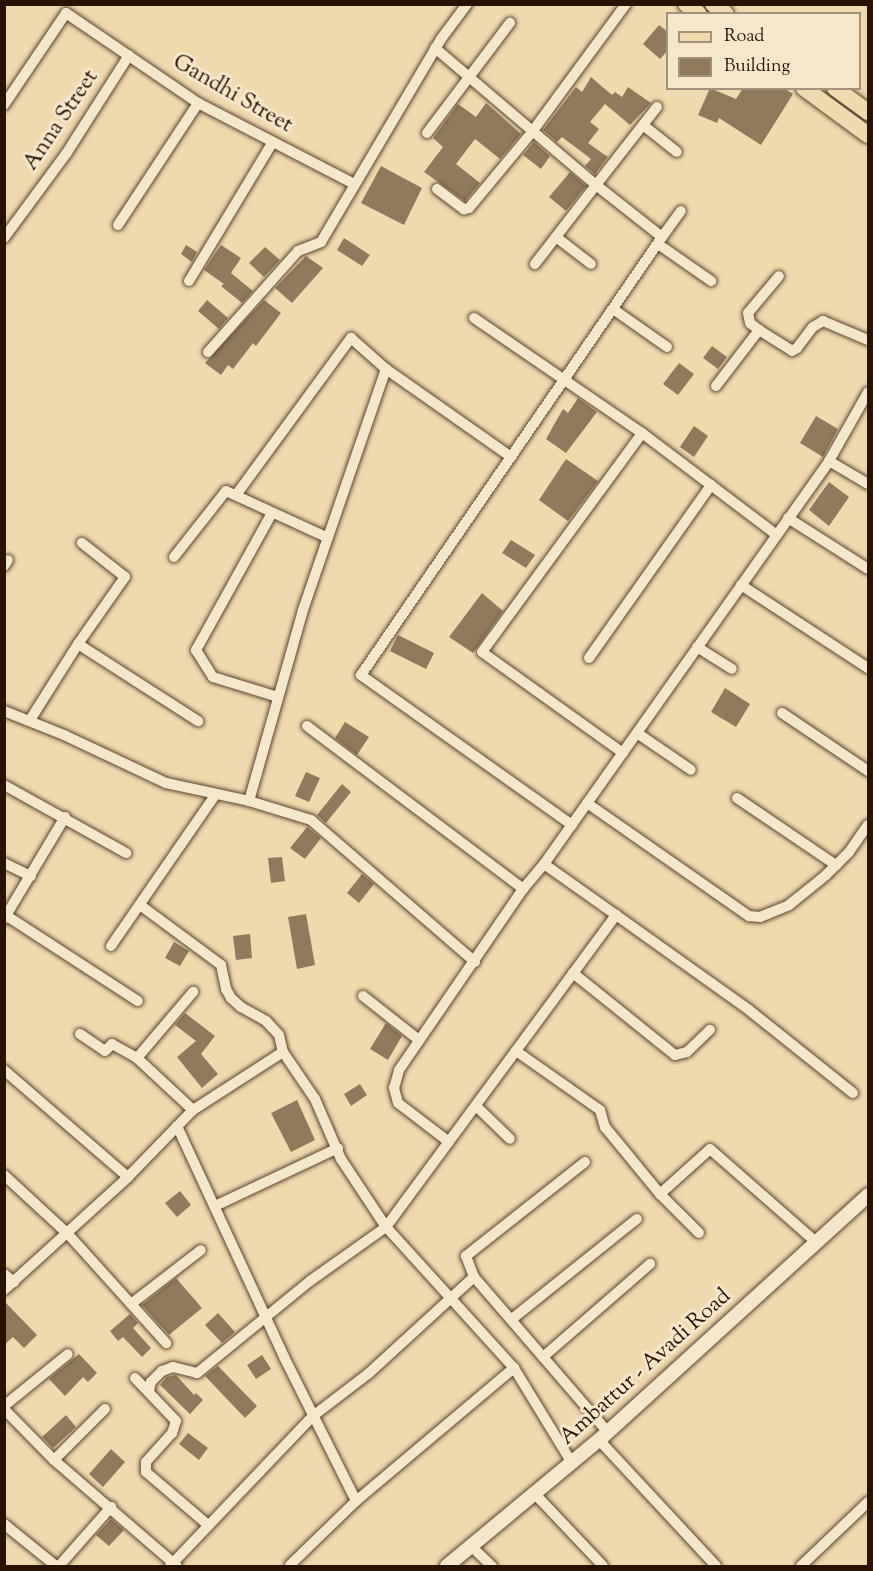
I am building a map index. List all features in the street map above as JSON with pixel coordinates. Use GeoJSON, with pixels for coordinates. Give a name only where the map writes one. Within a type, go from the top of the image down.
{"type":"FeatureCollection","features":[{"type":"Feature","properties":{"kind":"main road"},"geometry":{"type":"LineString","coordinates":[[807,90],[868,135]]}},
{"type":"Feature","properties":{"kind":"main road"},"geometry":{"type":"LineString","coordinates":[[838,90],[868,112]]}},
{"type":"Feature","properties":{"kind":"street"},"geometry":{"type":"LineString","coordinates":[[208,352],[298,251],[321,242],[435,48],[467,4]]}},
{"type":"Feature","properties":{"kind":"street"},"geometry":{"type":"LineString","coordinates":[[437,189],[467,209],[532,132],[626,4]]}},
{"type":"Feature","properties":{"kind":"street","name":"Gandhi Street"},"geometry":{"type":"LineString","coordinates":[[4,105],[66,13],[198,103],[354,184]]}},
{"type":"Feature","properties":{"kind":"street"},"geometry":{"type":"LineString","coordinates":[[427,133],[510,23]]}},
{"type":"Feature","properties":{"kind":"street"},"geometry":{"type":"LineString","coordinates":[[435,48],[711,281]]}},
{"type":"Feature","properties":{"kind":"street","name":"Anna Street"},"geometry":{"type":"LineString","coordinates":[[4,238],[66,154],[129,55]]}},
{"type":"Feature","properties":{"kind":"street"},"geometry":{"type":"LineString","coordinates":[[118,225],[198,103]]}},
{"type":"Feature","properties":{"kind":"street"},"geometry":{"type":"LineString","coordinates":[[535,264],[657,107]]}},
{"type":"Feature","properties":{"kind":"street"},"geometry":{"type":"LineString","coordinates":[[643,125],[677,152]]}},
{"type":"Feature","properties":{"kind":"street"},"geometry":{"type":"LineString","coordinates":[[189,281],[273,142]]}},
{"type":"Feature","properties":{"kind":"street"},"geometry":{"type":"LineString","coordinates":[[572,825],[361,675],[681,211]]}},
{"type":"Feature","properties":{"kind":"street"},"geometry":{"type":"LineString","coordinates":[[556,237],[591,264]]}},
{"type":"Feature","properties":{"kind":"street"},"geometry":{"type":"LineString","coordinates":[[779,276],[748,313],[750,323],[759,330],[792,351],[813,327],[823,321],[868,340]]}},
{"type":"Feature","properties":{"kind":"street"},"geometry":{"type":"LineString","coordinates":[[613,309],[667,347]]}},
{"type":"Feature","properties":{"kind":"street"},"geometry":{"type":"LineString","coordinates":[[474,318],[642,433],[777,535]]}},
{"type":"Feature","properties":{"kind":"street"},"geometry":{"type":"LineString","coordinates":[[716,387],[759,330]]}},
{"type":"Feature","properties":{"kind":"street"},"geometry":{"type":"LineString","coordinates":[[236,495],[351,338],[386,369],[511,457]]}},
{"type":"Feature","properties":{"kind":"street"},"geometry":{"type":"LineString","coordinates":[[249,801],[303,610],[386,369]]}},
{"type":"Feature","properties":{"kind":"street"},"geometry":{"type":"LineString","coordinates":[[449,1142],[398,1103],[394,1088],[399,1071],[523,889],[572,825],[829,460],[868,392]]}},
{"type":"Feature","properties":{"kind":"street"},"geometry":{"type":"LineString","coordinates":[[623,753],[482,652],[642,433]]}},
{"type":"Feature","properties":{"kind":"street"},"geometry":{"type":"LineString","coordinates":[[829,460],[868,484]]}},
{"type":"Feature","properties":{"kind":"street"},"geometry":{"type":"LineString","coordinates":[[589,658],[711,485]]}},
{"type":"Feature","properties":{"kind":"street"},"geometry":{"type":"LineString","coordinates":[[174,558],[226,491],[328,538]]}},
{"type":"Feature","properties":{"kind":"street"},"geometry":{"type":"LineString","coordinates":[[272,513],[196,650],[213,677],[278,697]]}},
{"type":"Feature","properties":{"kind":"street"},"geometry":{"type":"LineString","coordinates":[[788,518],[868,569]]}},
{"type":"Feature","properties":{"kind":"street"},"geometry":{"type":"LineString","coordinates":[[30,720],[78,644],[125,577],[82,543]]}},
{"type":"Feature","properties":{"kind":"street"},"geometry":{"type":"LineString","coordinates":[[741,585],[868,668]]}},
{"type":"Feature","properties":{"kind":"street"},"geometry":{"type":"LineString","coordinates":[[78,644],[198,721]]}},
{"type":"Feature","properties":{"kind":"street"},"geometry":{"type":"LineString","coordinates":[[698,647],[732,669]]}},
{"type":"Feature","properties":{"kind":"street"},"geometry":{"type":"LineString","coordinates":[[4,711],[30,720],[166,783],[249,801],[311,820],[475,962]]}},
{"type":"Feature","properties":{"kind":"street"},"geometry":{"type":"LineString","coordinates":[[782,713],[868,771]]}},
{"type":"Feature","properties":{"kind":"street"},"geometry":{"type":"LineString","coordinates":[[307,726],[523,889]]}},
{"type":"Feature","properties":{"kind":"street"},"geometry":{"type":"LineString","coordinates":[[637,733],[691,770]]}},
{"type":"Feature","properties":{"kind":"street"},"geometry":{"type":"LineString","coordinates":[[4,785],[126,853]]}},
{"type":"Feature","properties":{"kind":"street"},"geometry":{"type":"LineString","coordinates":[[111,946],[216,794]]}},
{"type":"Feature","properties":{"kind":"street"},"geometry":{"type":"LineString","coordinates":[[737,798],[836,866]]}},
{"type":"Feature","properties":{"kind":"street"},"geometry":{"type":"LineString","coordinates":[[587,803],[749,916],[760,917],[789,905],[836,866],[868,825]]}},
{"type":"Feature","properties":{"kind":"street"},"geometry":{"type":"LineString","coordinates":[[65,817],[6,917],[138,1001]]}},
{"type":"Feature","properties":{"kind":"street"},"geometry":{"type":"LineString","coordinates":[[4,862],[31,876]]}},
{"type":"Feature","properties":{"kind":"street"},"geometry":{"type":"LineString","coordinates":[[544,864],[758,1016],[853,1093]]}},
{"type":"Feature","properties":{"kind":"street"},"geometry":{"type":"LineString","coordinates":[[140,904],[220,965],[226,989],[231,998],[241,1007],[266,1021],[279,1035],[283,1052],[315,1099],[341,1159],[386,1227],[514,1368],[572,1463]]}},
{"type":"Feature","properties":{"kind":"street"},"geometry":{"type":"LineString","coordinates":[[149,1391],[151,1382],[162,1371],[173,1367],[197,1373],[265,1316],[386,1227],[616,915]]}},
{"type":"Feature","properties":{"kind":"street"},"geometry":{"type":"LineString","coordinates":[[573,973],[675,1055],[687,1052],[710,1030]]}},
{"type":"Feature","properties":{"kind":"street"},"geometry":{"type":"LineString","coordinates":[[137,1058],[193,992]]}},
{"type":"Feature","properties":{"kind":"street"},"geometry":{"type":"LineString","coordinates":[[363,996],[419,1040]]}},
{"type":"Feature","properties":{"kind":"street"},"geometry":{"type":"LineString","coordinates":[[81,1034],[105,1051],[112,1044],[137,1058],[193,1110]]}},
{"type":"Feature","properties":{"kind":"street"},"geometry":{"type":"LineString","coordinates":[[516,1051],[600,1110],[605,1127],[660,1194],[699,1233]]}},
{"type":"Feature","properties":{"kind":"street"},"geometry":{"type":"LineString","coordinates":[[4,1290],[128,1177],[193,1110],[283,1052]]}},
{"type":"Feature","properties":{"kind":"street"},"geometry":{"type":"LineString","coordinates":[[4,1070],[128,1177]]}},
{"type":"Feature","properties":{"kind":"street"},"geometry":{"type":"LineString","coordinates":[[476,1106],[510,1139]]}},
{"type":"Feature","properties":{"kind":"street"},"geometry":{"type":"LineString","coordinates":[[177,1126],[312,1416],[356,1501]]}},
{"type":"Feature","properties":{"kind":"street"},"geometry":{"type":"LineString","coordinates":[[215,1206],[338,1148]]}},
{"type":"Feature","properties":{"kind":"street"},"geometry":{"type":"LineString","coordinates":[[660,1194],[710,1149],[816,1242]]}},
{"type":"Feature","properties":{"kind":"street"},"geometry":{"type":"LineString","coordinates":[[585,1162],[466,1256],[474,1277],[512,1319],[604,1436],[716,1566]]}},
{"type":"Feature","properties":{"kind":"street"},"geometry":{"type":"LineString","coordinates":[[4,1175],[68,1234],[166,1343]]}},
{"type":"Feature","properties":{"kind":"street","name":"Ambattur - Avadi Road"},"geometry":{"type":"LineString","coordinates":[[447,1566],[604,1436],[868,1195]]}},
{"type":"Feature","properties":{"kind":"street"},"geometry":{"type":"LineString","coordinates":[[512,1319],[637,1219]]}},
{"type":"Feature","properties":{"kind":"street"},"geometry":{"type":"LineString","coordinates":[[130,1304],[201,1250]]}},
{"type":"Feature","properties":{"kind":"street"},"geometry":{"type":"LineString","coordinates":[[543,1357],[650,1264]]}},
{"type":"Feature","properties":{"kind":"street"},"geometry":{"type":"LineString","coordinates":[[4,1274],[14,1282]]}},
{"type":"Feature","properties":{"kind":"street"},"geometry":{"type":"LineString","coordinates":[[68,1354],[4,1407],[54,1460],[111,1507],[174,1565],[208,1525],[312,1416],[368,1374],[474,1277]]}},
{"type":"Feature","properties":{"kind":"street"},"geometry":{"type":"LineString","coordinates":[[290,1565],[356,1501],[514,1368]]}},
{"type":"Feature","properties":{"kind":"street"},"geometry":{"type":"LineString","coordinates":[[135,1378],[171,1413],[176,1426],[146,1462],[146,1472],[208,1525]]}},
{"type":"Feature","properties":{"kind":"street"},"geometry":{"type":"LineString","coordinates":[[54,1460],[105,1409]]}},
{"type":"Feature","properties":{"kind":"street"},"geometry":{"type":"LineString","coordinates":[[536,1494],[603,1566]]}},
{"type":"Feature","properties":{"kind":"street"},"geometry":{"type":"LineString","coordinates":[[801,1566],[868,1502]]}},
{"type":"Feature","properties":{"kind":"street"},"geometry":{"type":"LineString","coordinates":[[4,1524],[57,1566],[111,1507]]}},
{"type":"Feature","properties":{"kind":"street"},"geometry":{"type":"LineString","coordinates":[[472,1546],[492,1566]]}},
{"type":"Feature","properties":{"kind":"building"},"geometry":{"type":"Polygon","coordinates":[[[659,25],[666,30],[666,52],[660,59],[643,44],[659,25]]]}},
{"type":"Feature","properties":{"kind":"building"},"geometry":{"type":"Polygon","coordinates":[[[591,77],[612,95],[615,92],[622,97],[628,87],[651,103],[630,125],[605,104],[590,122],[599,129],[588,143],[608,157],[595,174],[585,166],[591,159],[562,137],[557,142],[543,130],[576,87],[582,92],[591,77]]]}},
{"type":"Feature","properties":{"kind":"building"},"geometry":{"type":"Polygon","coordinates":[[[709,90],[736,99],[742,90],[787,90],[793,94],[761,145],[719,118],[717,123],[698,115],[709,90]]]}},
{"type":"Feature","properties":{"kind":"building"},"geometry":{"type":"Polygon","coordinates":[[[486,103],[521,134],[500,159],[475,139],[456,164],[480,183],[465,201],[424,172],[443,147],[433,138],[458,104],[476,117],[486,103]]]}},
{"type":"Feature","properties":{"kind":"building"},"geometry":{"type":"Polygon","coordinates":[[[534,142],[550,156],[541,169],[523,155],[534,142]]]}},
{"type":"Feature","properties":{"kind":"building"},"geometry":{"type":"Polygon","coordinates":[[[381,166],[422,188],[404,225],[361,203],[381,166]]]}},
{"type":"Feature","properties":{"kind":"building"},"geometry":{"type":"Polygon","coordinates":[[[570,172],[586,186],[566,211],[549,197],[570,172]]]}},
{"type":"Feature","properties":{"kind":"building"},"geometry":{"type":"Polygon","coordinates":[[[344,238],[370,255],[362,266],[337,250],[344,238]]]}},
{"type":"Feature","properties":{"kind":"building"},"geometry":{"type":"Polygon","coordinates":[[[186,245],[197,252],[192,262],[181,254],[186,245]]]}},
{"type":"Feature","properties":{"kind":"building"},"geometry":{"type":"Polygon","coordinates":[[[221,245],[241,258],[231,273],[253,291],[242,303],[221,286],[224,284],[204,270],[221,245]]]}},
{"type":"Feature","properties":{"kind":"building"},"geometry":{"type":"Polygon","coordinates":[[[265,247],[280,260],[264,277],[249,263],[265,247]]]}},
{"type":"Feature","properties":{"kind":"building"},"geometry":{"type":"Polygon","coordinates":[[[306,256],[323,268],[292,303],[275,288],[306,256]]]}},
{"type":"Feature","properties":{"kind":"building"},"geometry":{"type":"Polygon","coordinates":[[[207,300],[228,318],[219,329],[198,311],[207,300]]]}},
{"type":"Feature","properties":{"kind":"building"},"geometry":{"type":"Polygon","coordinates":[[[264,300],[281,313],[256,346],[253,343],[233,369],[228,365],[221,375],[205,363],[264,300]]]}},
{"type":"Feature","properties":{"kind":"building"},"geometry":{"type":"Polygon","coordinates":[[[712,346],[727,357],[718,369],[703,358],[712,346]]]}},
{"type":"Feature","properties":{"kind":"building"},"geometry":{"type":"Polygon","coordinates":[[[679,363],[694,374],[678,395],[663,384],[679,363]]]}},
{"type":"Feature","properties":{"kind":"building"},"geometry":{"type":"Polygon","coordinates":[[[578,398],[597,412],[566,453],[546,439],[563,409],[568,413],[578,398]]]}},
{"type":"Feature","properties":{"kind":"building"},"geometry":{"type":"Polygon","coordinates":[[[816,416],[838,429],[823,457],[800,443],[816,416]]]}},
{"type":"Feature","properties":{"kind":"building"},"geometry":{"type":"Polygon","coordinates":[[[694,426],[708,436],[694,457],[680,447],[694,426]]]}},
{"type":"Feature","properties":{"kind":"building"},"geometry":{"type":"Polygon","coordinates":[[[566,459],[598,481],[568,521],[539,500],[566,459]]]}},
{"type":"Feature","properties":{"kind":"building"},"geometry":{"type":"Polygon","coordinates":[[[829,482],[849,497],[829,526],[809,510],[829,482]]]}},
{"type":"Feature","properties":{"kind":"building"},"geometry":{"type":"Polygon","coordinates":[[[511,540],[535,555],[526,568],[502,553],[511,540]]]}},
{"type":"Feature","properties":{"kind":"building"},"geometry":{"type":"Polygon","coordinates":[[[482,593],[503,611],[473,653],[449,637],[482,593]]]}},
{"type":"Feature","properties":{"kind":"building"},"geometry":{"type":"Polygon","coordinates":[[[398,635],[434,653],[426,669],[390,651],[398,635]]]}},
{"type":"Feature","properties":{"kind":"building"},"geometry":{"type":"Polygon","coordinates":[[[725,688],[750,704],[736,727],[711,712],[725,688]]]}},
{"type":"Feature","properties":{"kind":"building"},"geometry":{"type":"Polygon","coordinates":[[[345,722],[369,737],[357,755],[335,738],[345,722]]]}},
{"type":"Feature","properties":{"kind":"building"},"geometry":{"type":"Polygon","coordinates":[[[306,772],[320,778],[309,802],[295,796],[306,772]]]}},
{"type":"Feature","properties":{"kind":"building"},"geometry":{"type":"Polygon","coordinates":[[[342,784],[351,792],[326,823],[317,815],[342,784]]]}},
{"type":"Feature","properties":{"kind":"building"},"geometry":{"type":"Polygon","coordinates":[[[307,827],[321,838],[305,859],[290,848],[307,827]]]}},
{"type":"Feature","properties":{"kind":"building"},"geometry":{"type":"Polygon","coordinates":[[[282,857],[285,881],[271,883],[268,858],[282,857]]]}},
{"type":"Feature","properties":{"kind":"building"},"geometry":{"type":"Polygon","coordinates":[[[362,874],[374,884],[359,903],[347,893],[362,874]]]}},
{"type":"Feature","properties":{"kind":"building"},"geometry":{"type":"Polygon","coordinates":[[[306,914],[315,965],[297,969],[288,917],[306,914]]]}},
{"type":"Feature","properties":{"kind":"building"},"geometry":{"type":"Polygon","coordinates":[[[250,934],[252,958],[236,960],[233,936],[250,934]]]}},
{"type":"Feature","properties":{"kind":"building"},"geometry":{"type":"Polygon","coordinates":[[[174,942],[189,951],[180,966],[165,958],[174,942]]]}},
{"type":"Feature","properties":{"kind":"building"},"geometry":{"type":"Polygon","coordinates":[[[185,1013],[215,1036],[201,1054],[218,1074],[202,1088],[177,1057],[196,1041],[175,1025],[185,1013]]]}},
{"type":"Feature","properties":{"kind":"building"},"geometry":{"type":"Polygon","coordinates":[[[386,1023],[402,1036],[388,1060],[370,1049],[386,1023]]]}},
{"type":"Feature","properties":{"kind":"building"},"geometry":{"type":"Polygon","coordinates":[[[360,1084],[367,1095],[351,1106],[344,1094],[360,1084]]]}},
{"type":"Feature","properties":{"kind":"building"},"geometry":{"type":"Polygon","coordinates":[[[297,1100],[315,1140],[291,1152],[271,1113],[297,1100]]]}},
{"type":"Feature","properties":{"kind":"building"},"geometry":{"type":"Polygon","coordinates":[[[180,1191],[191,1205],[177,1217],[165,1203],[180,1191]]]}},
{"type":"Feature","properties":{"kind":"building"},"geometry":{"type":"Polygon","coordinates":[[[176,1278],[202,1308],[169,1335],[142,1305],[176,1278]]]}},
{"type":"Feature","properties":{"kind":"building"},"geometry":{"type":"Polygon","coordinates":[[[4,1301],[37,1335],[24,1348],[13,1337],[4,1345],[4,1301]]]}},
{"type":"Feature","properties":{"kind":"building"},"geometry":{"type":"Polygon","coordinates":[[[218,1313],[235,1332],[222,1343],[205,1325],[218,1313]]]}},
{"type":"Feature","properties":{"kind":"building"},"geometry":{"type":"Polygon","coordinates":[[[130,1314],[138,1323],[133,1328],[151,1348],[142,1357],[123,1337],[118,1341],[110,1331],[130,1314]]]}},
{"type":"Feature","properties":{"kind":"building"},"geometry":{"type":"Polygon","coordinates":[[[79,1354],[97,1373],[88,1382],[83,1377],[65,1396],[49,1379],[79,1354]]]}},
{"type":"Feature","properties":{"kind":"building"},"geometry":{"type":"Polygon","coordinates":[[[262,1355],[271,1369],[256,1379],[247,1365],[262,1355]]]}},
{"type":"Feature","properties":{"kind":"building"},"geometry":{"type":"Polygon","coordinates":[[[218,1366],[257,1406],[245,1418],[205,1376],[218,1366]]]}},
{"type":"Feature","properties":{"kind":"building"},"geometry":{"type":"Polygon","coordinates":[[[176,1375],[194,1395],[196,1393],[203,1400],[190,1414],[160,1385],[167,1377],[176,1375]]]}},
{"type":"Feature","properties":{"kind":"building"},"geometry":{"type":"Polygon","coordinates":[[[66,1415],[76,1427],[53,1448],[42,1437],[66,1415]]]}},
{"type":"Feature","properties":{"kind":"building"},"geometry":{"type":"Polygon","coordinates":[[[188,1433],[208,1448],[199,1460],[179,1444],[188,1433]]]}},
{"type":"Feature","properties":{"kind":"building"},"geometry":{"type":"Polygon","coordinates":[[[111,1449],[125,1462],[103,1487],[89,1474],[111,1449]]]}},
{"type":"Feature","properties":{"kind":"building"},"geometry":{"type":"Polygon","coordinates":[[[111,1519],[124,1530],[109,1546],[96,1535],[111,1519]]]}}]}
